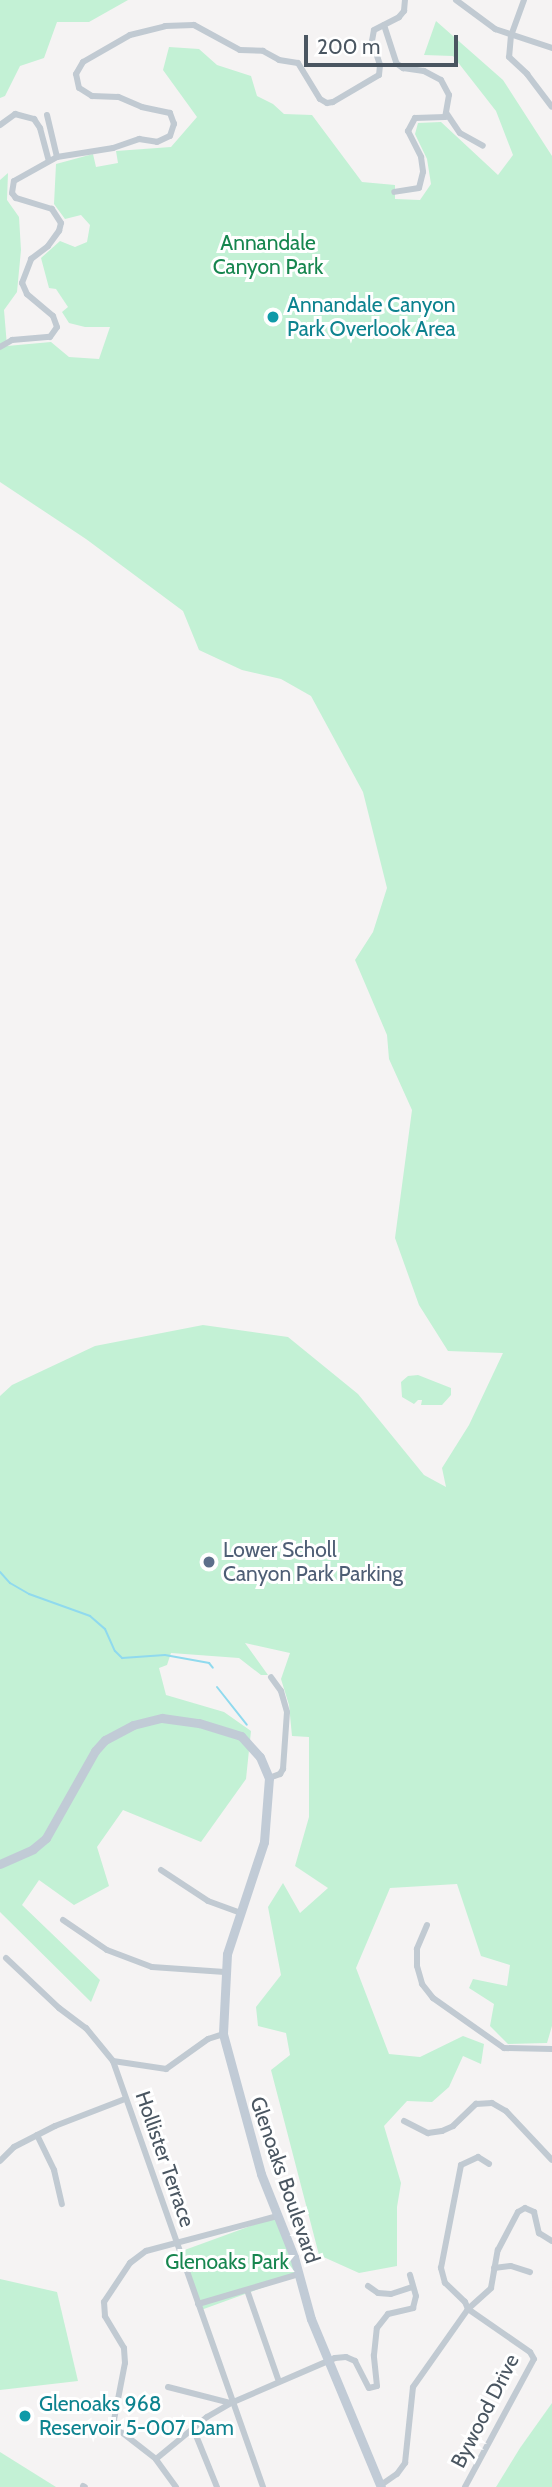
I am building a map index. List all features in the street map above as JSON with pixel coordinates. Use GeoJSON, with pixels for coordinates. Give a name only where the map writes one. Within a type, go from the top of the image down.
{"type":"FeatureCollection","features":[{"type":"Feature","properties":{"kind":"street"},"geometry":{"type":"LineString","coordinates":[[0,347],[12,341],[50,337],[57,327],[53,316],[27,295],[22,282],[31,259],[48,246],[59,232],[61,223],[52,209],[16,198],[12,193],[14,181],[57,157],[113,148],[139,139],[157,142],[170,136],[174,124],[170,113],[142,107],[118,97],[92,96],[79,88],[76,74],[83,62],[130,35],[165,26],[194,25],[240,50],[262,51],[279,60],[298,64],[320,99],[327,103],[379,75],[380,65],[372,41],[374,30],[404,11],[405,0]]}},
{"type":"Feature","properties":{"kind":"street"},"geometry":{"type":"LineString","coordinates":[[456,0],[495,29],[552,48]]}},
{"type":"Feature","properties":{"kind":"street"},"geometry":{"type":"LineString","coordinates":[[524,0],[511,35],[509,57],[527,74],[552,107]]}},
{"type":"Feature","properties":{"kind":"street"},"geometry":{"type":"LineString","coordinates":[[384,25],[396,63],[403,68],[424,71],[440,80],[449,95],[447,114],[470,141],[484,146]]}},
{"type":"Feature","properties":{"kind":"street"},"geometry":{"type":"LineString","coordinates":[[0,125],[15,114],[34,119],[49,161]]}},
{"type":"Feature","properties":{"kind":"street"},"geometry":{"type":"LineString","coordinates":[[394,192],[414,191],[422,181],[421,157],[409,135],[415,118],[438,118],[447,114]]}},
{"type":"Feature","properties":{"kind":"street"},"geometry":{"type":"LineString","coordinates":[[47,115],[57,157]]}},
{"type":"Feature","properties":{"kind":"street"},"geometry":{"type":"LineString","coordinates":[[0,1864],[33,1849],[47,1838],[95,1751],[105,1740],[132,1725],[162,1718],[179,1719],[231,1731],[255,1749],[269,1778],[280,1774],[283,1769],[287,1712],[281,1691],[271,1676]]}},
{"type":"Feature","properties":{"kind":"street","name":"Glenoaks Boulevard"},"geometry":{"type":"LineString","coordinates":[[269,1778],[263,1850],[231,1941],[225,1972],[223,2034],[252,2147],[299,2274],[311,2319],[381,2486]]}},
{"type":"Feature","properties":{"kind":"street"},"geometry":{"type":"LineString","coordinates":[[161,1870],[208,1901],[241,1913]]}},
{"type":"Feature","properties":{"kind":"street"},"geometry":{"type":"LineString","coordinates":[[63,1920],[107,1950],[152,1967],[225,1972]]}},
{"type":"Feature","properties":{"kind":"street"},"geometry":{"type":"LineString","coordinates":[[427,1925],[417,1949],[417,1966],[422,1984],[433,1998],[504,2048],[552,2049]]}},
{"type":"Feature","properties":{"kind":"street","name":"Hollister Terrace"},"geometry":{"type":"LineString","coordinates":[[6,1958],[59,2008],[86,2028],[113,2061],[263,2487]]}},
{"type":"Feature","properties":{"kind":"street"},"geometry":{"type":"LineString","coordinates":[[113,2061],[166,2069],[208,2039],[223,2034]]}},
{"type":"Feature","properties":{"kind":"street"},"geometry":{"type":"LineString","coordinates":[[0,2161],[14,2147],[37,2135],[74,2117],[125,2099]]}},
{"type":"Feature","properties":{"kind":"street"},"geometry":{"type":"LineString","coordinates":[[404,2121],[428,2133],[442,2131],[453,2126],[476,2104],[492,2103],[506,2111],[552,2160]]}},
{"type":"Feature","properties":{"kind":"street"},"geometry":{"type":"LineString","coordinates":[[37,2135],[54,2170],[62,2204]]}},
{"type":"Feature","properties":{"kind":"street"},"geometry":{"type":"LineString","coordinates":[[468,2309],[465,2302],[445,2283],[441,2268],[461,2165],[478,2157],[489,2164]]}},
{"type":"Feature","properties":{"kind":"street"},"geometry":{"type":"LineString","coordinates":[[381,2486],[397,2474],[405,2463],[413,2387],[468,2309],[491,2288],[498,2250],[512,2221],[523,2208],[534,2212],[539,2233],[552,2241]]}},
{"type":"Feature","properties":{"kind":"street"},"geometry":{"type":"LineString","coordinates":[[176,2487],[156,2459],[116,2428],[114,2420],[125,2363],[124,2347],[102,2308],[136,2257],[176,2243],[278,2216]]}},
{"type":"Feature","properties":{"kind":"street"},"geometry":{"type":"LineString","coordinates":[[494,2268],[511,2266],[530,2272]]}},
{"type":"Feature","properties":{"kind":"street"},"geometry":{"type":"LineString","coordinates":[[198,2304],[299,2274]]}},
{"type":"Feature","properties":{"kind":"street"},"geometry":{"type":"LineString","coordinates":[[156,2459],[193,2428],[232,2403],[335,2358],[351,2358],[360,2365],[369,2388],[377,2386],[377,2328],[388,2314],[413,2308],[416,2296],[410,2275]]}},
{"type":"Feature","properties":{"kind":"street"},"geometry":{"type":"LineString","coordinates":[[368,2286],[378,2293],[391,2294],[412,2287]]}},
{"type":"Feature","properties":{"kind":"street"},"geometry":{"type":"LineString","coordinates":[[247,2290],[279,2382]]}},
{"type":"Feature","properties":{"kind":"street","name":"Bywood Drive"},"geometry":{"type":"LineString","coordinates":[[466,2487],[534,2356],[468,2309]]}},
{"type":"Feature","properties":{"kind":"street"},"geometry":{"type":"LineString","coordinates":[[168,2388],[232,2403]]}},
{"type":"Feature","properties":{"kind":"street"},"geometry":{"type":"LineString","coordinates":[[193,2428],[217,2487]]}},
{"type":"Feature","properties":{"kind":"green space"},"geometry":{"type":"Polygon","coordinates":[[[0,0],[128,0],[89,22],[57,22],[44,58],[20,66],[5,96],[0,98],[0,0]]]}},
{"type":"Feature","properties":{"kind":"green space","name":"Annandale Canyon Park"},"geometry":{"type":"Polygon","coordinates":[[[436,21],[503,80],[552,156],[552,2026],[547,2043],[508,2044],[490,2026],[494,2004],[469,1988],[473,1979],[507,1986],[510,1965],[481,1956],[457,1884],[390,1888],[356,1968],[389,2054],[420,2057],[463,2036],[484,2044],[481,2064],[463,2056],[449,2087],[432,2102],[407,2101],[384,2126],[401,2183],[397,2207],[397,2266],[359,2273],[319,2255],[271,2070],[290,2055],[286,2033],[258,2026],[256,2007],[281,1975],[268,1907],[283,1883],[300,1913],[328,1888],[295,1866],[309,1817],[309,1737],[292,1736],[289,1705],[281,1679],[290,1653],[245,1643],[268,1675],[261,1675],[239,1658],[171,1653],[167,1665],[159,1668],[166,1695],[224,1712],[251,1731],[246,1779],[201,1842],[123,1810],[97,1847],[109,1886],[74,1905],[39,1880],[22,1905],[100,1980],[91,2002],[0,1912],[0,1396],[12,1385],[95,1346],[203,1325],[288,1337],[358,1394],[424,1475],[446,1487],[442,1468],[469,1425],[503,1353],[448,1351],[419,1305],[395,1238],[412,1110],[389,1059],[387,1035],[355,960],[373,932],[387,888],[363,792],[311,696],[281,679],[242,670],[199,650],[183,611],[86,539],[0,482],[0,180],[8,173],[7,200],[19,217],[21,250],[17,292],[4,310],[7,346],[51,342],[69,357],[99,359],[110,327],[85,327],[69,323],[62,312],[68,307],[56,289],[49,288],[41,258],[60,241],[75,247],[87,242],[90,225],[81,215],[65,219],[54,204],[56,164],[93,154],[96,167],[118,163],[116,151],[171,147],[197,117],[163,70],[169,47],[199,49],[217,65],[251,76],[257,96],[273,104],[284,114],[312,115],[362,182],[395,185],[395,199],[420,200],[431,184],[427,159],[415,134],[418,123],[441,122],[498,175],[513,155],[496,111],[453,56],[424,55],[436,21]]]}},
{"type":"Feature","properties":{"kind":"green space"},"geometry":{"type":"Polygon","coordinates":[[[418,1375],[451,1388],[451,1395],[442,1405],[421,1405],[422,1400],[414,1404],[402,1397],[401,1382],[408,1376],[418,1375]]]}},
{"type":"Feature","properties":{"kind":"green space","name":"Glenoaks Park"},"geometry":{"type":"Polygon","coordinates":[[[278,2216],[299,2274],[200,2311],[178,2252],[278,2216]]]}},
{"type":"Feature","properties":{"kind":"green space"},"geometry":{"type":"Polygon","coordinates":[[[0,2279],[57,2292],[78,2381],[0,2390],[0,2279]]]}},
{"type":"Feature","properties":{"kind":"green space"},"geometry":{"type":"Polygon","coordinates":[[[552,2403],[552,2487],[496,2487],[520,2448],[552,2403]]]}},
{"type":"Feature","properties":{"kind":"green space"},"geometry":{"type":"Polygon","coordinates":[[[0,2452],[56,2487],[0,2487],[0,2452]]]}},
{"type":"Feature","properties":{"kind":"waterway"},"geometry":{"type":"LineString","coordinates":[[0,1572],[10,1583],[29,1594],[90,1616],[105,1629],[115,1651],[122,1658],[165,1655],[209,1663],[213,1668]]}},
{"type":"Feature","properties":{"kind":"waterway"},"geometry":{"type":"LineString","coordinates":[[217,1687],[247,1725]]}},
{"type":"Feature","properties":{"kind":"place","name":"Annandale Canyon Park Overlook Area"},"geometry":{"type":"Point","coordinates":[273,317]}},
{"type":"Feature","properties":{"kind":"place","name":"Lower Scholl Canyon Park Parking"},"geometry":{"type":"Point","coordinates":[209,1562]}},
{"type":"Feature","properties":{"kind":"place","name":"Glenoaks 968 Reservoir 5-007 Dam"},"geometry":{"type":"Point","coordinates":[25,2416]}}]}
